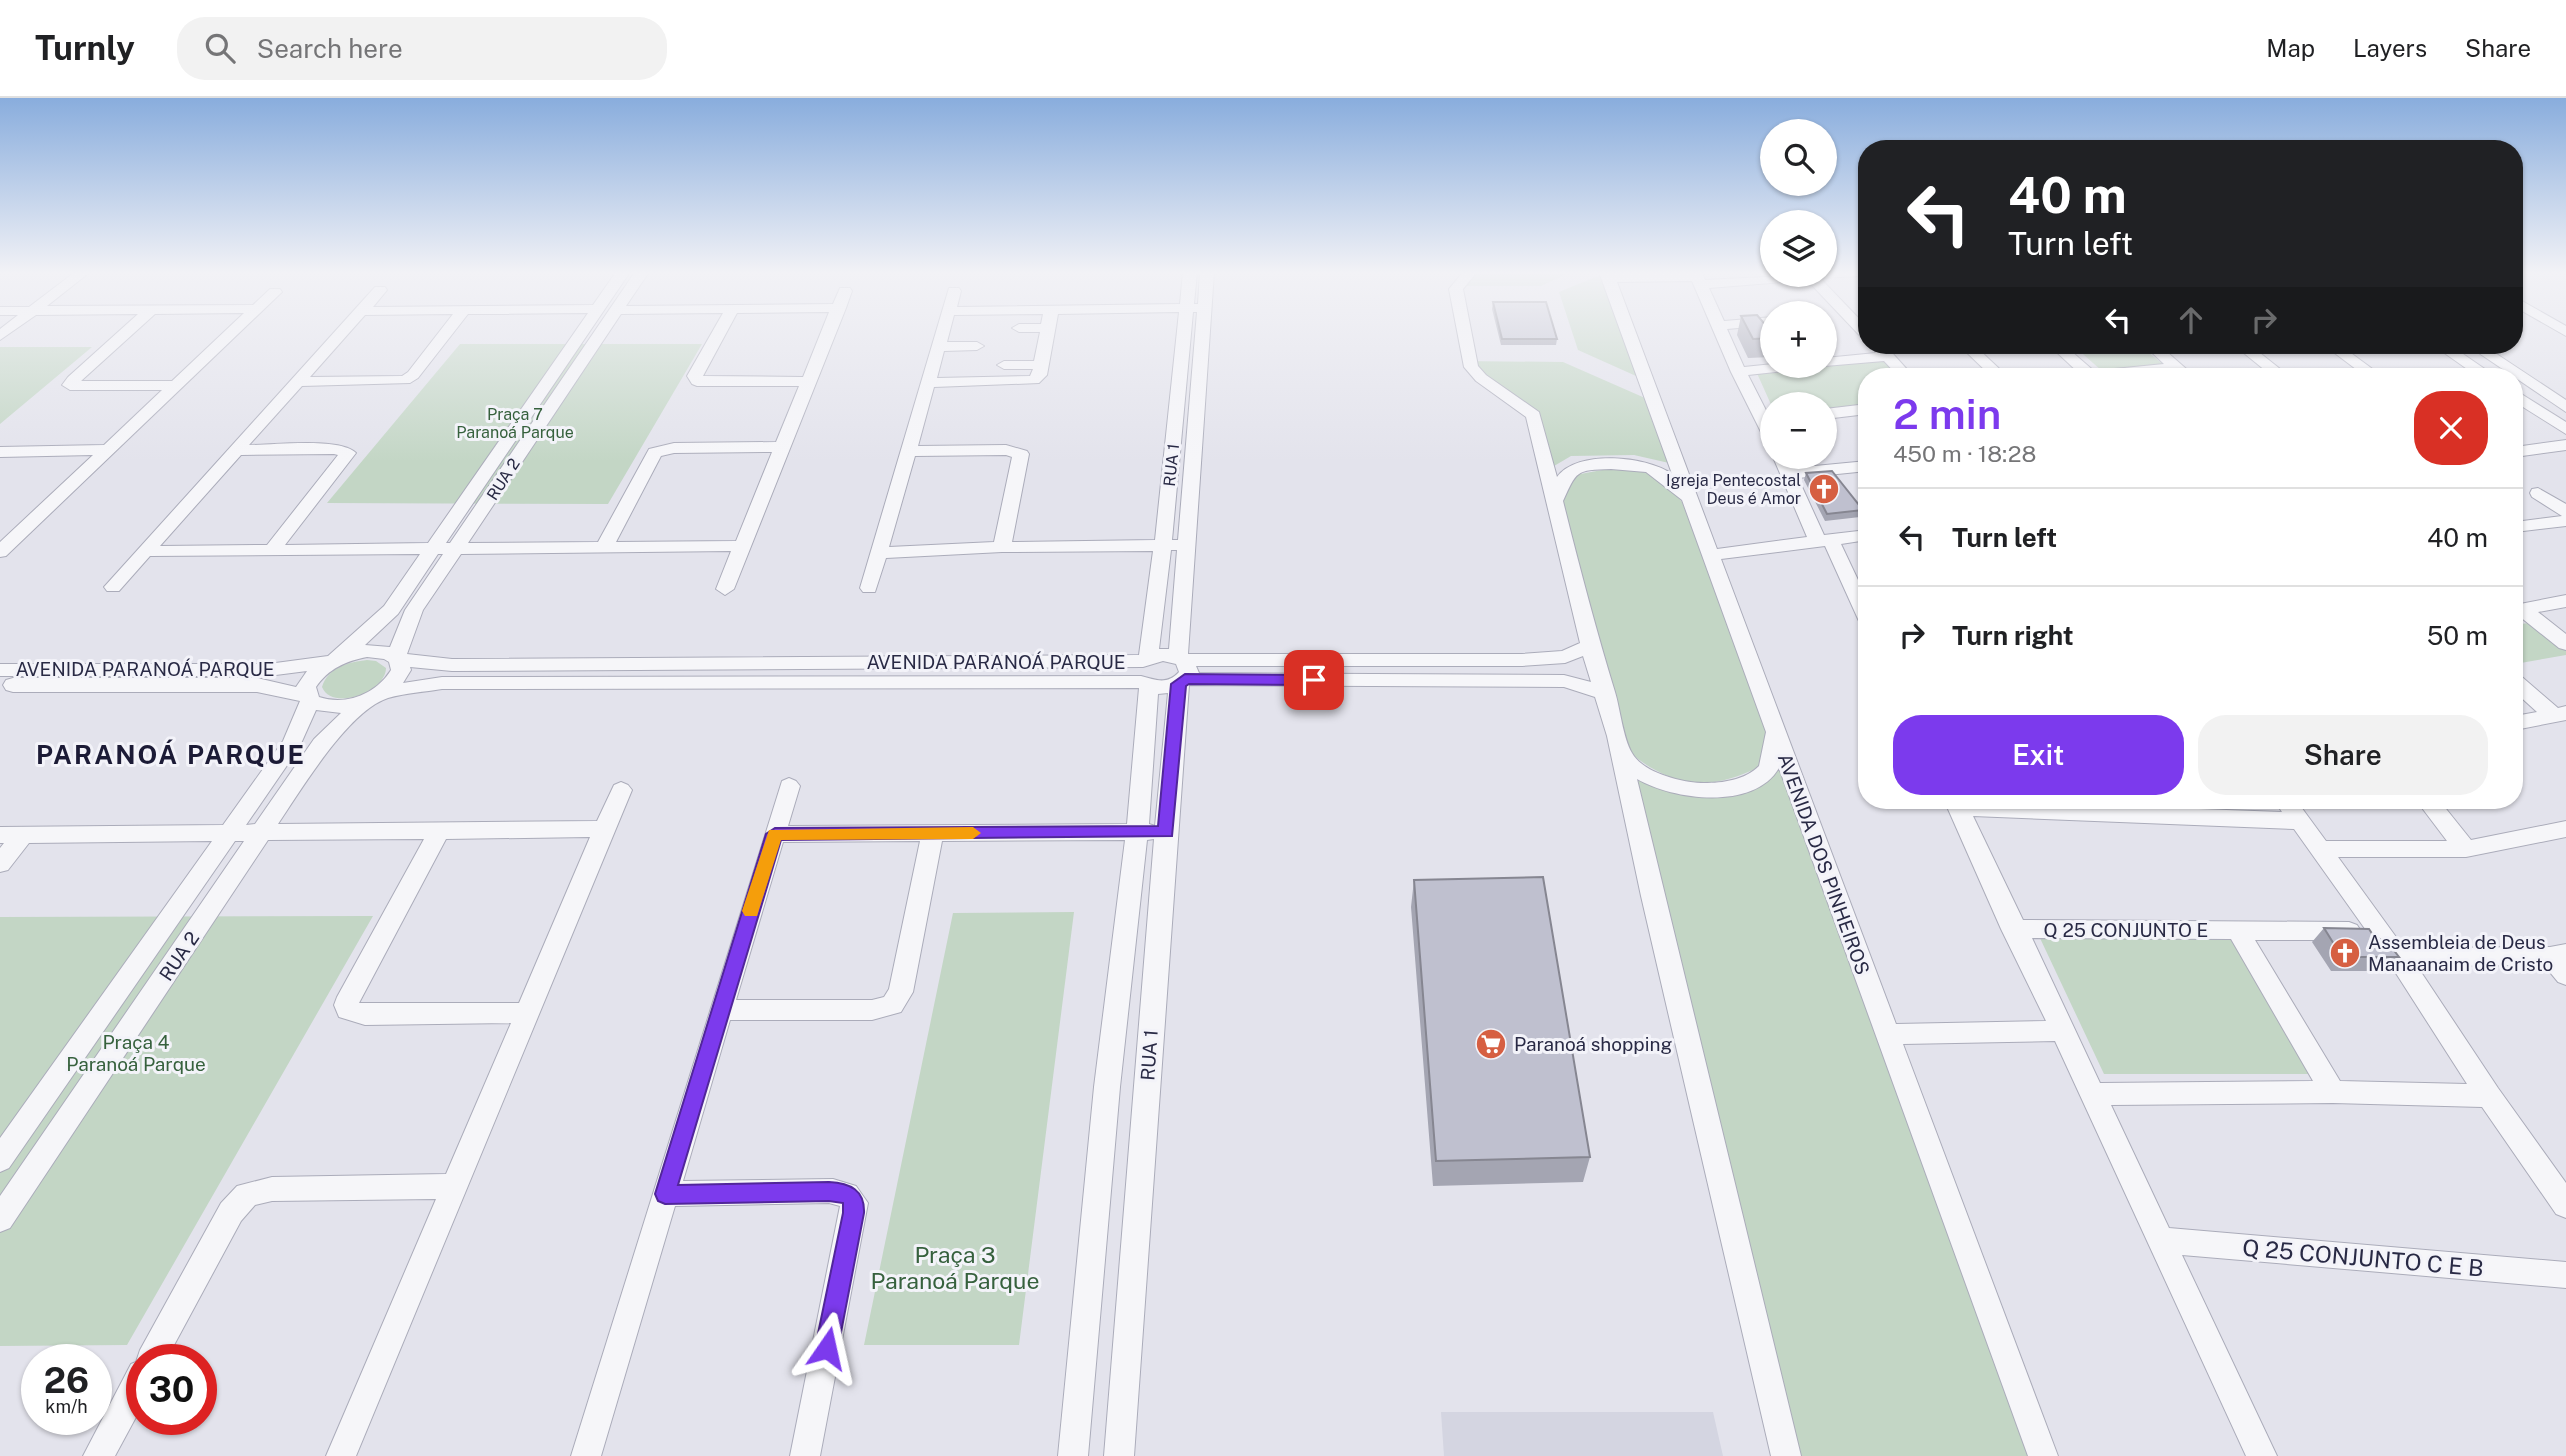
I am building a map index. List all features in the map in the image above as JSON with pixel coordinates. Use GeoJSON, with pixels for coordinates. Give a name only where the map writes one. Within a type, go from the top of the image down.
{"type":"FeatureCollection","features":[{"type":"Feature","properties":{"kind":"street"},"geometry":{"type":"LineString","coordinates":[[122,335],[72,380],[71,385],[175,386]]}},
{"type":"Feature","properties":{"kind":"street"},"geometry":{"type":"LineString","coordinates":[[1,550],[229,335]]}},
{"type":"Feature","properties":{"kind":"street"},"geometry":{"type":"LineString","coordinates":[[113,587],[340,335]]}},
{"type":"Feature","properties":{"kind":"street"},"geometry":{"type":"LineString","coordinates":[[298,382],[391,382],[410,378],[444,335]]}},
{"type":"Feature","properties":{"kind":"street","name":"RUA 2"},"geometry":{"type":"LineString","coordinates":[[336,659],[390,610],[579,335]]}},
{"type":"Feature","properties":{"kind":"street","name":"RUA 2"},"geometry":{"type":"LineString","coordinates":[[397,658],[414,610],[601,335]]}},
{"type":"Feature","properties":{"kind":"street"},"geometry":{"type":"LineString","coordinates":[[717,335],[695,376],[697,381],[809,382]]}},
{"type":"Feature","properties":{"kind":"street"},"geometry":{"type":"LineString","coordinates":[[725,589],[828,335]]}},
{"type":"Feature","properties":{"kind":"street"},"geometry":{"type":"LineString","coordinates":[[869,588],[941,335]]}},
{"type":"Feature","properties":{"kind":"street"},"geometry":{"type":"LineString","coordinates":[[928,383],[1028,382],[1037,378],[1047,335]]}},
{"type":"Feature","properties":{"kind":"street","name":"RUA 1"},"geometry":{"type":"LineString","coordinates":[[1073,1456],[1107,1087],[1137,832],[1145,684],[1136,671],[1145,659],[1191,335]]}},
{"type":"Feature","properties":{"kind":"street","name":"RUA 1"},"geometry":{"type":"LineString","coordinates":[[1119,1456],[1166,832],[1182,670],[1194,335]]}},
{"type":"Feature","properties":{"kind":"street"},"geometry":{"type":"LineString","coordinates":[[1465,335],[1471,367],[1481,378],[1533,415],[1556,499],[1590,646],[1618,736],[1656,910],[1786,1456]]}},
{"type":"Feature","properties":{"kind":"street","name":"AVENIDA DOS PINHEIROS"},"geometry":{"type":"LineString","coordinates":[[1629,335],[2043,1456]]}},
{"type":"Feature","properties":{"kind":"street"},"geometry":{"type":"LineString","coordinates":[[1722,335],[1739,372],[1760,407]]}},
{"type":"Feature","properties":{"kind":"street"},"geometry":{"type":"LineString","coordinates":[[938,347],[977,346]]}},
{"type":"Feature","properties":{"kind":"street"},"geometry":{"type":"LineString","coordinates":[[1837,359],[1863,354]]}},
{"type":"Feature","properties":{"kind":"street"},"geometry":{"type":"LineString","coordinates":[[1886,354],[1899,368]]}},
{"type":"Feature","properties":{"kind":"street"},"geometry":{"type":"LineString","coordinates":[[1976,354],[1991,368]]}},
{"type":"Feature","properties":{"kind":"street"},"geometry":{"type":"LineString","coordinates":[[2067,354],[2082,368]]}},
{"type":"Feature","properties":{"kind":"street"},"geometry":{"type":"LineString","coordinates":[[2161,354],[2177,368]]}},
{"type":"Feature","properties":{"kind":"street"},"geometry":{"type":"LineString","coordinates":[[2253,354],[2271,368]]}},
{"type":"Feature","properties":{"kind":"street"},"geometry":{"type":"LineString","coordinates":[[2343,354],[2363,368]]}},
{"type":"Feature","properties":{"kind":"street"},"geometry":{"type":"LineString","coordinates":[[2454,354],[2475,368]]}},
{"type":"Feature","properties":{"kind":"street"},"geometry":{"type":"LineString","coordinates":[[2487,354],[2508,368]]}},
{"type":"Feature","properties":{"kind":"street"},"geometry":{"type":"LineString","coordinates":[[1004,365],[1041,365]]}},
{"type":"Feature","properties":{"kind":"street"},"geometry":{"type":"LineString","coordinates":[[1739,372],[1760,370]]}},
{"type":"Feature","properties":{"kind":"street"},"geometry":{"type":"LineString","coordinates":[[2523,378],[2566,407]]}},
{"type":"Feature","properties":{"kind":"street"},"geometry":{"type":"LineString","coordinates":[[2523,400],[2566,429]]}},
{"type":"Feature","properties":{"kind":"street"},"geometry":{"type":"LineString","coordinates":[[1837,413],[1858,411]]}},
{"type":"Feature","properties":{"kind":"street"},"geometry":{"type":"LineString","coordinates":[[2523,451],[2566,444]]}},
{"type":"Feature","properties":{"kind":"street"},"geometry":{"type":"LineString","coordinates":[[604,547],[655,452],[674,448],[783,447]]}},
{"type":"Feature","properties":{"kind":"street"},"geometry":{"type":"LineString","coordinates":[[236,450],[335,449],[348,453],[272,550]]}},
{"type":"Feature","properties":{"kind":"street"},"geometry":{"type":"LineString","coordinates":[[0,452],[105,450]]}},
{"type":"Feature","properties":{"kind":"street"},"geometry":{"type":"LineString","coordinates":[[908,451],[1006,450],[1021,454],[1002,547]]}},
{"type":"Feature","properties":{"kind":"street"},"geometry":{"type":"LineString","coordinates":[[1556,499],[1563,480],[1571,471],[1613,464],[1650,468],[1669,479],[1691,502]]}},
{"type":"Feature","properties":{"kind":"street"},"geometry":{"type":"LineString","coordinates":[[1789,474],[1858,467]]}},
{"type":"Feature","properties":{"kind":"street"},"geometry":{"type":"LineString","coordinates":[[1787,469],[1858,599]]}},
{"type":"Feature","properties":{"kind":"street"},"geometry":{"type":"LineString","coordinates":[[2538,493],[2566,512]]}},
{"type":"Feature","properties":{"kind":"street"},"geometry":{"type":"LineString","coordinates":[[2523,526],[2566,521]]}},
{"type":"Feature","properties":{"kind":"street"},"geometry":{"type":"LineString","coordinates":[[1710,555],[1858,536]]}},
{"type":"Feature","properties":{"kind":"street"},"geometry":{"type":"LineString","coordinates":[[879,553],[1002,547],[1187,545]]}},
{"type":"Feature","properties":{"kind":"street"},"geometry":{"type":"LineString","coordinates":[[146,551],[743,546]]}},
{"type":"Feature","properties":{"kind":"street"},"geometry":{"type":"LineString","coordinates":[[2523,609],[2566,601]]}},
{"type":"Feature","properties":{"kind":"street"},"geometry":{"type":"LineString","coordinates":[[2523,613],[2566,644]]}},
{"type":"Feature","properties":{"kind":"street","name":"AVENIDA PARANOÁ PARQUE"},"geometry":{"type":"LineString","coordinates":[[0,685],[257,685],[308,698],[333,708],[442,683],[1145,684],[1160,688],[1182,670],[1554,659],[1590,646]]}},
{"type":"Feature","properties":{"kind":"street","name":"AVENIDA PARANOÁ PARQUE"},"geometry":{"type":"LineString","coordinates":[[0,670],[268,670],[367,651],[452,665],[1145,659],[1157,655],[1182,670],[1564,681],[1606,693]]}},
{"type":"Feature","properties":{"kind":"street"},"geometry":{"type":"LineString","coordinates":[[373,697],[397,679],[401,670],[397,658]]}},
{"type":"Feature","properties":{"kind":"street"},"geometry":{"type":"LineString","coordinates":[[308,698],[306,687],[310,678],[336,659]]}},
{"type":"Feature","properties":{"kind":"street"},"geometry":{"type":"LineString","coordinates":[[2523,688],[2560,714]]}},
{"type":"Feature","properties":{"kind":"street","name":"RUA 2"},"geometry":{"type":"LineString","coordinates":[[0,1219],[321,744],[373,697]]}},
{"type":"Feature","properties":{"kind":"street","name":"RUA 2"},"geometry":{"type":"LineString","coordinates":[[0,1160],[292,743],[308,698]]}},
{"type":"Feature","properties":{"kind":"street"},"geometry":{"type":"LineString","coordinates":[[2523,721],[2560,714]]}},
{"type":"Feature","properties":{"kind":"street"},"geometry":{"type":"LineString","coordinates":[[1618,736],[1622,758],[1663,784],[1692,790],[1727,790],[1757,779],[1769,769],[1775,731]]}},
{"type":"Feature","properties":{"kind":"street"},"geometry":{"type":"LineString","coordinates":[[586,1456],[789,786]]}},
{"type":"Feature","properties":{"kind":"street"},"geometry":{"type":"LineString","coordinates":[[341,1456],[621,789]]}},
{"type":"Feature","properties":{"kind":"street"},"geometry":{"type":"LineString","coordinates":[[1959,809],[2013,929],[2094,1094],[2159,1240],[2262,1456]]}},
{"type":"Feature","properties":{"kind":"street"},"geometry":{"type":"LineString","coordinates":[[2058,809],[2299,821]]}},
{"type":"Feature","properties":{"kind":"street"},"geometry":{"type":"LineString","coordinates":[[2291,809],[2398,957],[2489,1096],[2566,1205]]}},
{"type":"Feature","properties":{"kind":"street"},"geometry":{"type":"LineString","coordinates":[[2434,809],[2466,849]]}},
{"type":"Feature","properties":{"kind":"street"},"geometry":{"type":"LineString","coordinates":[[0,835],[605,829]]}},
{"type":"Feature","properties":{"kind":"street"},"geometry":{"type":"LineString","coordinates":[[2321,849],[2466,849],[2566,829]]}},
{"type":"Feature","properties":{"kind":"street"},"geometry":{"type":"LineString","coordinates":[[439,831],[349,997],[346,1005],[348,1010],[365,1015],[527,1013]]}},
{"type":"Feature","properties":{"kind":"street"},"geometry":{"type":"LineString","coordinates":[[775,834],[1166,832]]}},
{"type":"Feature","properties":{"kind":"street"},"geometry":{"type":"LineString","coordinates":[[721,1010],[872,1010],[892,1005],[901,992],[933,833]]}},
{"type":"Feature","properties":{"kind":"street"},"geometry":{"type":"LineString","coordinates":[[0,864],[23,835]]}},
{"type":"Feature","properties":{"kind":"street","name":"Q 25 CONJUNTO E"},"geometry":{"type":"LineString","coordinates":[[2013,929],[2379,930]]}},
{"type":"Feature","properties":{"kind":"street"},"geometry":{"type":"LineString","coordinates":[[2238,931],[2333,1092]]}},
{"type":"Feature","properties":{"kind":"street"},"geometry":{"type":"LineString","coordinates":[[2398,957],[2558,954],[2566,975]]}},
{"type":"Feature","properties":{"kind":"street"},"geometry":{"type":"LineString","coordinates":[[1887,1034],[2063,1031]]}},
{"type":"Feature","properties":{"kind":"street"},"geometry":{"type":"LineString","coordinates":[[2094,1094],[2333,1092],[2489,1096]]}},
{"type":"Feature","properties":{"kind":"street"},"geometry":{"type":"LineString","coordinates":[[159,1344],[231,1212],[247,1195],[272,1189],[455,1186]]}},
{"type":"Feature","properties":{"kind":"street"},"geometry":{"type":"LineString","coordinates":[[665,1194],[829,1191],[850,1196],[854,1203],[805,1456]]}},
{"type":"Feature","properties":{"kind":"street","name":"Q 25 CONJUNTO C E B"},"geometry":{"type":"LineString","coordinates":[[2159,1240],[2566,1275]]}},
{"type":"Feature","properties":{"kind":"street"},"geometry":{"type":"LineString","coordinates":[[98,1456],[126,1405]]}},
{"type":"Feature","properties":{"kind":"shaded area"},"geometry":{"type":"Polygon","coordinates":[[[1441,1412],[1713,1412],[1723,1456],[1444,1456],[1441,1412]]]}},
{"type":"Feature","properties":{"kind":"green space"},"geometry":{"type":"Polygon","coordinates":[[[1573,335],[1628,335],[1645,380],[1578,350],[1573,335]]]}},
{"type":"Feature","properties":{"kind":"green space","name":"Praça 7 Paranoá Parque"},"geometry":{"type":"Polygon","coordinates":[[[460,344],[702,344],[608,504],[327,503],[460,344]]]}},
{"type":"Feature","properties":{"kind":"green space"},"geometry":{"type":"Polygon","coordinates":[[[0,347],[92,347],[0,424],[0,347]]]}},
{"type":"Feature","properties":{"kind":"green space"},"geometry":{"type":"Polygon","coordinates":[[[2083,354],[2150,354],[2164,365],[2133,368],[2099,368],[2083,354]]]}},
{"type":"Feature","properties":{"kind":"green space"},"geometry":{"type":"Polygon","coordinates":[[[1884,358],[1893,368],[1858,368],[1858,406],[1837,407],[1837,392],[1765,392],[1756,371],[1760,371],[1760,378],[1837,378],[1837,364],[1884,358]]]}},
{"type":"Feature","properties":{"kind":"green space"},"geometry":{"type":"Polygon","coordinates":[[[1462,361],[1563,362],[1645,398],[1669,463],[1634,455],[1571,456],[1549,469],[1540,419],[1462,361]]]}},
{"type":"Feature","properties":{"kind":"green space"},"geometry":{"type":"Polygon","coordinates":[[[1613,468],[1652,475],[1667,484],[1682,502],[1768,732],[1761,766],[1725,780],[1693,782],[1662,773],[1630,753],[1562,501],[1575,475],[1613,468]]]}},
{"type":"Feature","properties":{"kind":"green space"},"geometry":{"type":"Polygon","coordinates":[[[2528,623],[2566,651],[2566,655],[2523,663],[2523,624],[2528,623]]]}},
{"type":"Feature","properties":{"kind":"green space"},"geometry":{"type":"Polygon","coordinates":[[[376,661],[386,668],[384,677],[368,691],[358,696],[336,698],[322,687],[334,670],[346,664],[376,661]]]}},
{"type":"Feature","properties":{"kind":"green space"},"geometry":{"type":"Polygon","coordinates":[[[1781,765],[2037,1456],[1798,1456],[1629,770],[1661,788],[1762,784],[1781,765]]]}},
{"type":"Feature","properties":{"kind":"green space","name":"Praça 3 Paranoá Parque"},"geometry":{"type":"Polygon","coordinates":[[[1074,912],[1019,1345],[864,1345],[953,913],[1074,912]]]}},
{"type":"Feature","properties":{"kind":"green space","name":"Praça 4 Paranoá Parque"},"geometry":{"type":"Polygon","coordinates":[[[373,916],[126,1345],[0,1346],[0,917],[373,916]]]}},
{"type":"Feature","properties":{"kind":"green space"},"geometry":{"type":"Polygon","coordinates":[[[2039,936],[2230,936],[2312,1074],[2104,1074],[2039,936]]]}},
{"type":"Feature","properties":{"kind":"building"},"geometry":{"type":"Polygon","coordinates":[[[1501,335],[1556,335],[1557,339],[1502,339],[1501,335]]]}},
{"type":"Feature","properties":{"kind":"building"},"geometry":{"type":"Polygon","coordinates":[[[1832,471],[1858,504],[1858,511],[1827,514],[1806,473],[1832,471]]]}},
{"type":"Feature","properties":{"kind":"building","name":"Paranoá shopping"},"geometry":{"type":"Polygon","coordinates":[[[1543,877],[1590,1157],[1436,1161],[1414,880],[1543,877]]]}},
{"type":"Feature","properties":{"kind":"building"},"geometry":{"type":"Polygon","coordinates":[[[2324,928],[2369,929],[2373,935],[2389,944],[2399,957],[2342,957],[2324,928]]]}},
{"type":"Feature","properties":{"kind":"slow traffic"},"geometry":{"type":"LineString","coordinates":[[751,911],[775,834],[973,833]]}},
{"type":"Feature","properties":{"kind":"place","name":"Igreja Pentecostal Deus é Amor"},"geometry":{"type":"Point","coordinates":[1824,489]}},
{"type":"Feature","properties":{"kind":"place","name":"Assembleia de Deus Manaanaim de Cristo"},"geometry":{"type":"Point","coordinates":[2345,953]}},
{"type":"Feature","properties":{"kind":"place","name":"Paranoá shopping"},"geometry":{"type":"Point","coordinates":[1491,1044]}},
{"type":"Feature","properties":{"kind":"district","name":"PARANOÁ PARQUE"},"geometry":{"type":"Point","coordinates":[171,755]}},
{"type":"Feature","properties":{"kind":"route"},"geometry":{"type":"LineString","coordinates":[[827,1348],[854,1213],[854,1203],[850,1196],[829,1191],[665,1194],[775,834],[1166,832],[1179,684],[1185,679],[1314,680]]}}]}
